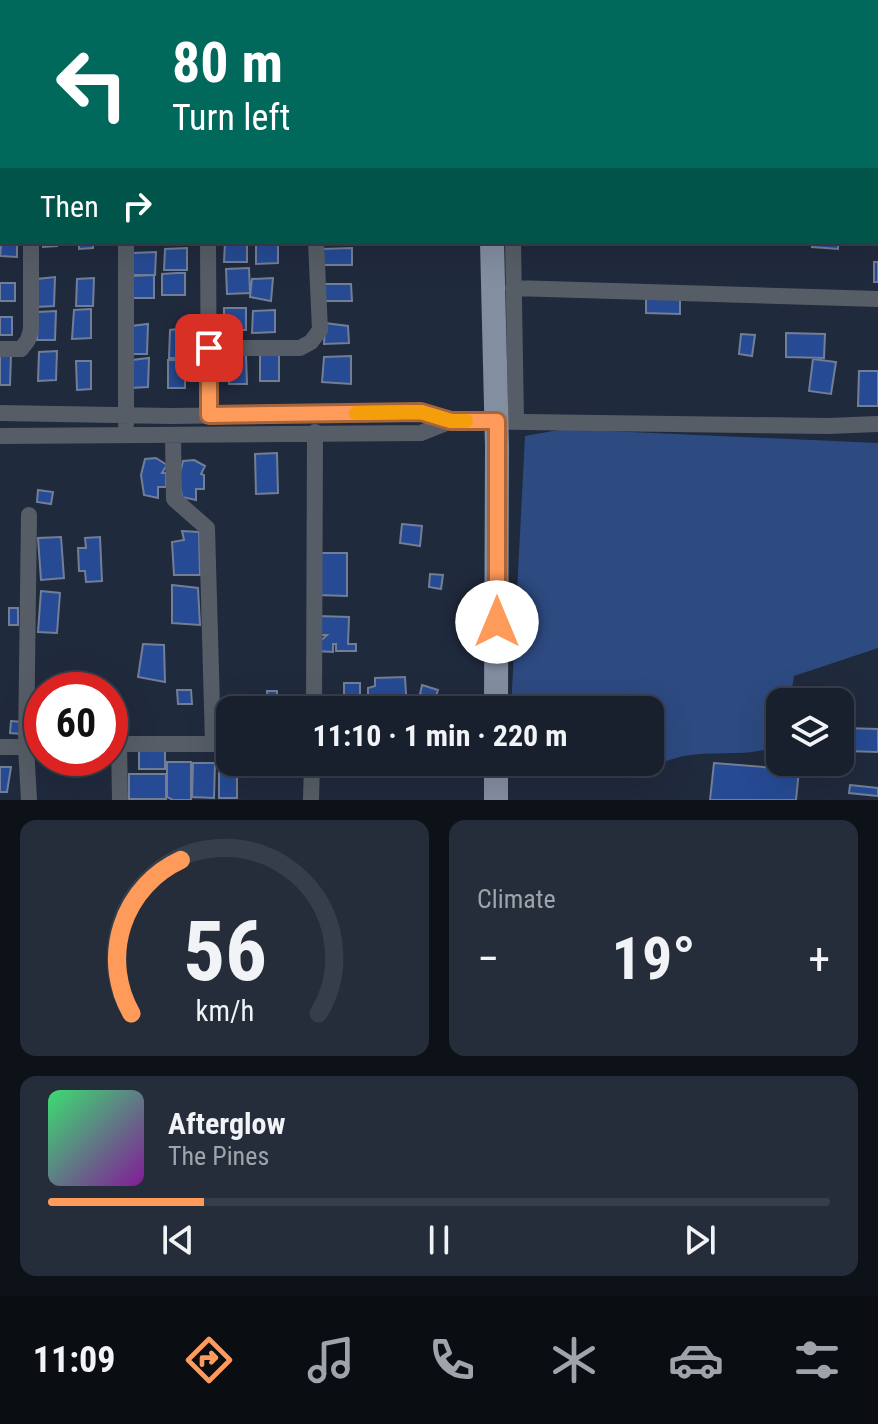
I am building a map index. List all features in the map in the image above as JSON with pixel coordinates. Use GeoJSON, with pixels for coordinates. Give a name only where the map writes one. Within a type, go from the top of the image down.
{"type":"FeatureCollection","features":[{"type":"Feature","properties":{"kind":"main road"},"geometry":{"type":"LineString","coordinates":[[492,244],[506,421],[496,696]]}},
{"type":"Feature","properties":{"kind":"main road"},"geometry":{"type":"LineString","coordinates":[[496,776],[496,800]]}},
{"type":"Feature","properties":{"kind":"street"},"geometry":{"type":"LineString","coordinates":[[0,349],[21,349],[28,340],[31,329],[31,244]]}},
{"type":"Feature","properties":{"kind":"street"},"geometry":{"type":"LineString","coordinates":[[126,244],[126,435]]}},
{"type":"Feature","properties":{"kind":"street"},"geometry":{"type":"LineString","coordinates":[[208,244],[209,415]]}},
{"type":"Feature","properties":{"kind":"street"},"geometry":{"type":"LineString","coordinates":[[209,348],[300,348],[311,342],[320,330],[316,244]]}},
{"type":"Feature","properties":{"kind":"street"},"geometry":{"type":"LineString","coordinates":[[506,421],[513,244]]}},
{"type":"Feature","properties":{"kind":"street"},"geometry":{"type":"LineString","coordinates":[[513,288],[878,299]]}},
{"type":"Feature","properties":{"kind":"street"},"geometry":{"type":"LineString","coordinates":[[0,413],[209,415],[421,412],[451,421],[878,424]]}},
{"type":"Feature","properties":{"kind":"street"},"geometry":{"type":"LineString","coordinates":[[0,436],[421,433],[451,421]]}},
{"type":"Feature","properties":{"kind":"street"},"geometry":{"type":"LineString","coordinates":[[314,696],[315,432]]}},
{"type":"Feature","properties":{"kind":"street"},"geometry":{"type":"LineString","coordinates":[[173,435],[174,499],[207,528],[213,743]]}},
{"type":"Feature","properties":{"kind":"street"},"geometry":{"type":"LineString","coordinates":[[29,515],[32,672]]}},
{"type":"Feature","properties":{"kind":"street"},"geometry":{"type":"LineString","coordinates":[[128,744],[216,743]]}},
{"type":"Feature","properties":{"kind":"street"},"geometry":{"type":"LineString","coordinates":[[0,747],[24,747]]}},
{"type":"Feature","properties":{"kind":"street"},"geometry":{"type":"LineString","coordinates":[[29,800],[31,776]]}},
{"type":"Feature","properties":{"kind":"street"},"geometry":{"type":"LineString","coordinates":[[117,776],[120,800]]}},
{"type":"Feature","properties":{"kind":"street"},"geometry":{"type":"LineString","coordinates":[[311,800],[312,776]]}},
{"type":"Feature","properties":{"kind":"shaded area"},"geometry":{"type":"Polygon","coordinates":[[[564,429],[878,443],[878,648],[794,676],[792,688],[766,688],[766,749],[744,753],[696,754],[664,761],[664,696],[512,696],[525,436],[564,429]]]}},
{"type":"Feature","properties":{"kind":"building"},"geometry":{"type":"Polygon","coordinates":[[[1,244],[17,244],[17,257],[0,256],[1,244]]]}},
{"type":"Feature","properties":{"kind":"building"},"geometry":{"type":"Polygon","coordinates":[[[79,244],[93,244],[93,248],[79,249],[79,244]]]}},
{"type":"Feature","properties":{"kind":"building"},"geometry":{"type":"Polygon","coordinates":[[[225,244],[247,244],[247,262],[224,262],[225,244]]]}},
{"type":"Feature","properties":{"kind":"building"},"geometry":{"type":"Polygon","coordinates":[[[256,244],[278,244],[278,263],[256,264],[256,244]]]}},
{"type":"Feature","properties":{"kind":"building"},"geometry":{"type":"Polygon","coordinates":[[[812,244],[838,244],[838,249],[812,247],[812,244]]]}},
{"type":"Feature","properties":{"kind":"building"},"geometry":{"type":"Polygon","coordinates":[[[187,248],[187,270],[164,270],[165,249],[187,248]]]}},
{"type":"Feature","properties":{"kind":"building"},"geometry":{"type":"Polygon","coordinates":[[[352,248],[352,265],[322,265],[322,249],[352,248]]]}},
{"type":"Feature","properties":{"kind":"building"},"geometry":{"type":"Polygon","coordinates":[[[156,252],[155,275],[132,275],[133,253],[156,252]]]}},
{"type":"Feature","properties":{"kind":"building"},"geometry":{"type":"Polygon","coordinates":[[[874,262],[878,262],[878,282],[874,282],[874,262]]]}},
{"type":"Feature","properties":{"kind":"building"},"geometry":{"type":"Polygon","coordinates":[[[249,268],[250,293],[227,294],[226,269],[249,268]]]}},
{"type":"Feature","properties":{"kind":"building"},"geometry":{"type":"Polygon","coordinates":[[[185,273],[185,295],[162,295],[162,274],[185,273]]]}},
{"type":"Feature","properties":{"kind":"building"},"geometry":{"type":"Polygon","coordinates":[[[154,275],[154,298],[131,298],[132,276],[154,275]]]}},
{"type":"Feature","properties":{"kind":"building"},"geometry":{"type":"Polygon","coordinates":[[[55,277],[54,306],[36,307],[37,279],[55,277]]]}},
{"type":"Feature","properties":{"kind":"building"},"geometry":{"type":"Polygon","coordinates":[[[94,278],[93,306],[76,306],[77,279],[94,278]]]}},
{"type":"Feature","properties":{"kind":"building"},"geometry":{"type":"Polygon","coordinates":[[[273,278],[271,301],[250,297],[252,279],[273,278]]]}},
{"type":"Feature","properties":{"kind":"building"},"geometry":{"type":"Polygon","coordinates":[[[0,283],[15,283],[15,301],[0,301],[0,283]]]}},
{"type":"Feature","properties":{"kind":"building"},"geometry":{"type":"Polygon","coordinates":[[[321,284],[351,284],[352,301],[321,301],[321,284]]]}},
{"type":"Feature","properties":{"kind":"building"},"geometry":{"type":"Polygon","coordinates":[[[646,298],[680,299],[680,314],[646,313],[646,298]]]}},
{"type":"Feature","properties":{"kind":"building"},"geometry":{"type":"Polygon","coordinates":[[[224,308],[246,308],[246,330],[224,330],[224,308]]]}},
{"type":"Feature","properties":{"kind":"building"},"geometry":{"type":"Polygon","coordinates":[[[91,309],[91,338],[72,339],[74,310],[91,309]]]}},
{"type":"Feature","properties":{"kind":"building"},"geometry":{"type":"Polygon","coordinates":[[[275,310],[275,332],[252,333],[253,311],[275,310]]]}},
{"type":"Feature","properties":{"kind":"building"},"geometry":{"type":"Polygon","coordinates":[[[56,311],[55,340],[37,340],[38,312],[56,311]]]}},
{"type":"Feature","properties":{"kind":"building"},"geometry":{"type":"Polygon","coordinates":[[[0,317],[12,317],[12,335],[0,335],[0,317]]]}},
{"type":"Feature","properties":{"kind":"building"},"geometry":{"type":"Polygon","coordinates":[[[325,323],[348,326],[349,343],[324,344],[325,323]]]}},
{"type":"Feature","properties":{"kind":"building"},"geometry":{"type":"Polygon","coordinates":[[[148,324],[147,354],[131,354],[131,326],[148,324]]]}},
{"type":"Feature","properties":{"kind":"building"},"geometry":{"type":"Polygon","coordinates":[[[187,328],[186,358],[169,358],[170,330],[187,328]]]}},
{"type":"Feature","properties":{"kind":"building"},"geometry":{"type":"Polygon","coordinates":[[[786,333],[825,334],[824,358],[786,357],[786,333]]]}},
{"type":"Feature","properties":{"kind":"building"},"geometry":{"type":"Polygon","coordinates":[[[741,334],[755,335],[752,356],[739,354],[741,334]]]}},
{"type":"Feature","properties":{"kind":"building"},"geometry":{"type":"Polygon","coordinates":[[[57,351],[56,380],[38,381],[39,352],[57,351]]]}},
{"type":"Feature","properties":{"kind":"building"},"geometry":{"type":"Polygon","coordinates":[[[260,352],[279,352],[279,381],[260,381],[260,352]]]}},
{"type":"Feature","properties":{"kind":"building"},"geometry":{"type":"Polygon","coordinates":[[[0,354],[11,354],[10,385],[0,385],[0,354]]]}},
{"type":"Feature","properties":{"kind":"building"},"geometry":{"type":"Polygon","coordinates":[[[229,355],[246,355],[247,384],[229,384],[229,355]]]}},
{"type":"Feature","properties":{"kind":"building"},"geometry":{"type":"Polygon","coordinates":[[[351,356],[351,384],[322,382],[324,357],[351,356]]]}},
{"type":"Feature","properties":{"kind":"building"},"geometry":{"type":"Polygon","coordinates":[[[149,358],[148,387],[131,388],[132,360],[149,358]]]}},
{"type":"Feature","properties":{"kind":"building"},"geometry":{"type":"Polygon","coordinates":[[[813,359],[836,362],[831,394],[809,391],[813,359]]]}},
{"type":"Feature","properties":{"kind":"building"},"geometry":{"type":"Polygon","coordinates":[[[168,360],[185,360],[185,388],[168,388],[168,360]]]}},
{"type":"Feature","properties":{"kind":"building"},"geometry":{"type":"Polygon","coordinates":[[[76,361],[91,361],[91,389],[77,390],[76,361]]]}},
{"type":"Feature","properties":{"kind":"building"},"geometry":{"type":"Polygon","coordinates":[[[859,371],[878,371],[878,406],[858,406],[859,371]]]}},
{"type":"Feature","properties":{"kind":"building"},"geometry":{"type":"Polygon","coordinates":[[[277,453],[278,493],[256,494],[255,454],[277,453]]]}},
{"type":"Feature","properties":{"kind":"building"},"geometry":{"type":"Polygon","coordinates":[[[156,458],[167,465],[162,473],[166,473],[166,487],[158,487],[158,498],[144,495],[141,475],[145,459],[156,458]]]}},
{"type":"Feature","properties":{"kind":"building"},"geometry":{"type":"Polygon","coordinates":[[[194,460],[205,466],[201,474],[204,475],[204,489],[196,489],[196,500],[182,497],[179,477],[183,461],[194,460]]]}},
{"type":"Feature","properties":{"kind":"building"},"geometry":{"type":"Polygon","coordinates":[[[38,490],[53,492],[51,504],[37,502],[38,490]]]}},
{"type":"Feature","properties":{"kind":"building"},"geometry":{"type":"Polygon","coordinates":[[[402,524],[422,526],[420,546],[400,543],[402,524]]]}},
{"type":"Feature","properties":{"kind":"building"},"geometry":{"type":"Polygon","coordinates":[[[182,531],[199,532],[200,575],[174,575],[172,542],[184,540],[182,531]]]}},
{"type":"Feature","properties":{"kind":"building"},"geometry":{"type":"Polygon","coordinates":[[[61,537],[64,578],[41,580],[38,538],[61,537]]]}},
{"type":"Feature","properties":{"kind":"building"},"geometry":{"type":"Polygon","coordinates":[[[100,537],[102,581],[86,582],[85,571],[79,571],[78,548],[86,548],[85,538],[100,537]]]}},
{"type":"Feature","properties":{"kind":"building"},"geometry":{"type":"Polygon","coordinates":[[[318,553],[347,553],[347,596],[317,595],[318,553]]]}},
{"type":"Feature","properties":{"kind":"building"},"geometry":{"type":"Polygon","coordinates":[[[430,574],[443,575],[441,589],[429,587],[430,574]]]}},
{"type":"Feature","properties":{"kind":"building"},"geometry":{"type":"Polygon","coordinates":[[[172,585],[198,588],[200,625],[172,623],[172,585]]]}},
{"type":"Feature","properties":{"kind":"building"},"geometry":{"type":"Polygon","coordinates":[[[41,591],[60,593],[57,633],[38,632],[41,591]]]}},
{"type":"Feature","properties":{"kind":"building"},"geometry":{"type":"Polygon","coordinates":[[[9,608],[18,608],[18,625],[9,625],[9,608]]]}},
{"type":"Feature","properties":{"kind":"building"},"geometry":{"type":"Polygon","coordinates":[[[317,616],[349,617],[348,644],[356,644],[356,651],[336,651],[336,644],[333,644],[333,652],[316,651],[316,645],[327,635],[316,635],[317,616]]]}},
{"type":"Feature","properties":{"kind":"building"},"geometry":{"type":"Polygon","coordinates":[[[143,644],[164,645],[165,682],[138,677],[143,644]]]}},
{"type":"Feature","properties":{"kind":"building"},"geometry":{"type":"Polygon","coordinates":[[[405,677],[406,696],[364,696],[368,695],[368,688],[375,686],[375,678],[405,677]]]}},
{"type":"Feature","properties":{"kind":"building"},"geometry":{"type":"Polygon","coordinates":[[[344,683],[360,683],[360,696],[344,696],[344,683]]]}},
{"type":"Feature","properties":{"kind":"building"},"geometry":{"type":"Polygon","coordinates":[[[422,685],[438,690],[436,696],[420,694],[422,685]]]}},
{"type":"Feature","properties":{"kind":"building"},"geometry":{"type":"Polygon","coordinates":[[[177,690],[191,690],[192,704],[178,704],[177,690]]]}},
{"type":"Feature","properties":{"kind":"building"},"geometry":{"type":"Polygon","coordinates":[[[267,691],[287,695],[287,696],[267,696],[267,691]]]}},
{"type":"Feature","properties":{"kind":"building"},"geometry":{"type":"Polygon","coordinates":[[[11,721],[22,722],[21,734],[10,733],[11,721]]]}},
{"type":"Feature","properties":{"kind":"building"},"geometry":{"type":"Polygon","coordinates":[[[854,728],[878,729],[878,752],[854,751],[854,728]]]}},
{"type":"Feature","properties":{"kind":"building"},"geometry":{"type":"Polygon","coordinates":[[[139,749],[165,749],[165,769],[139,769],[139,749]]]}},
{"type":"Feature","properties":{"kind":"building"},"geometry":{"type":"Polygon","coordinates":[[[167,762],[191,762],[191,800],[167,797],[167,762]]]}},
{"type":"Feature","properties":{"kind":"building"},"geometry":{"type":"Polygon","coordinates":[[[193,763],[215,763],[214,798],[192,797],[193,763]]]}},
{"type":"Feature","properties":{"kind":"building"},"geometry":{"type":"Polygon","coordinates":[[[714,763],[766,767],[766,776],[798,776],[796,800],[710,800],[714,763]]]}},
{"type":"Feature","properties":{"kind":"building"},"geometry":{"type":"Polygon","coordinates":[[[0,767],[11,767],[7,792],[0,792],[0,767]]]}},
{"type":"Feature","properties":{"kind":"building"},"geometry":{"type":"Polygon","coordinates":[[[129,774],[166,774],[166,799],[129,799],[129,774]]]}},
{"type":"Feature","properties":{"kind":"building"},"geometry":{"type":"Polygon","coordinates":[[[219,776],[237,776],[237,798],[219,798],[219,776]]]}},
{"type":"Feature","properties":{"kind":"building"},"geometry":{"type":"Polygon","coordinates":[[[850,785],[878,788],[878,796],[849,793],[850,785]]]}},
{"type":"Feature","properties":{"kind":"slow traffic"},"geometry":{"type":"LineString","coordinates":[[356,413],[421,412],[451,421],[466,421]]}},
{"type":"Feature","properties":{"kind":"route"},"geometry":{"type":"LineString","coordinates":[[209,348],[209,415],[421,412],[451,421],[497,421],[497,622]]}}]}
